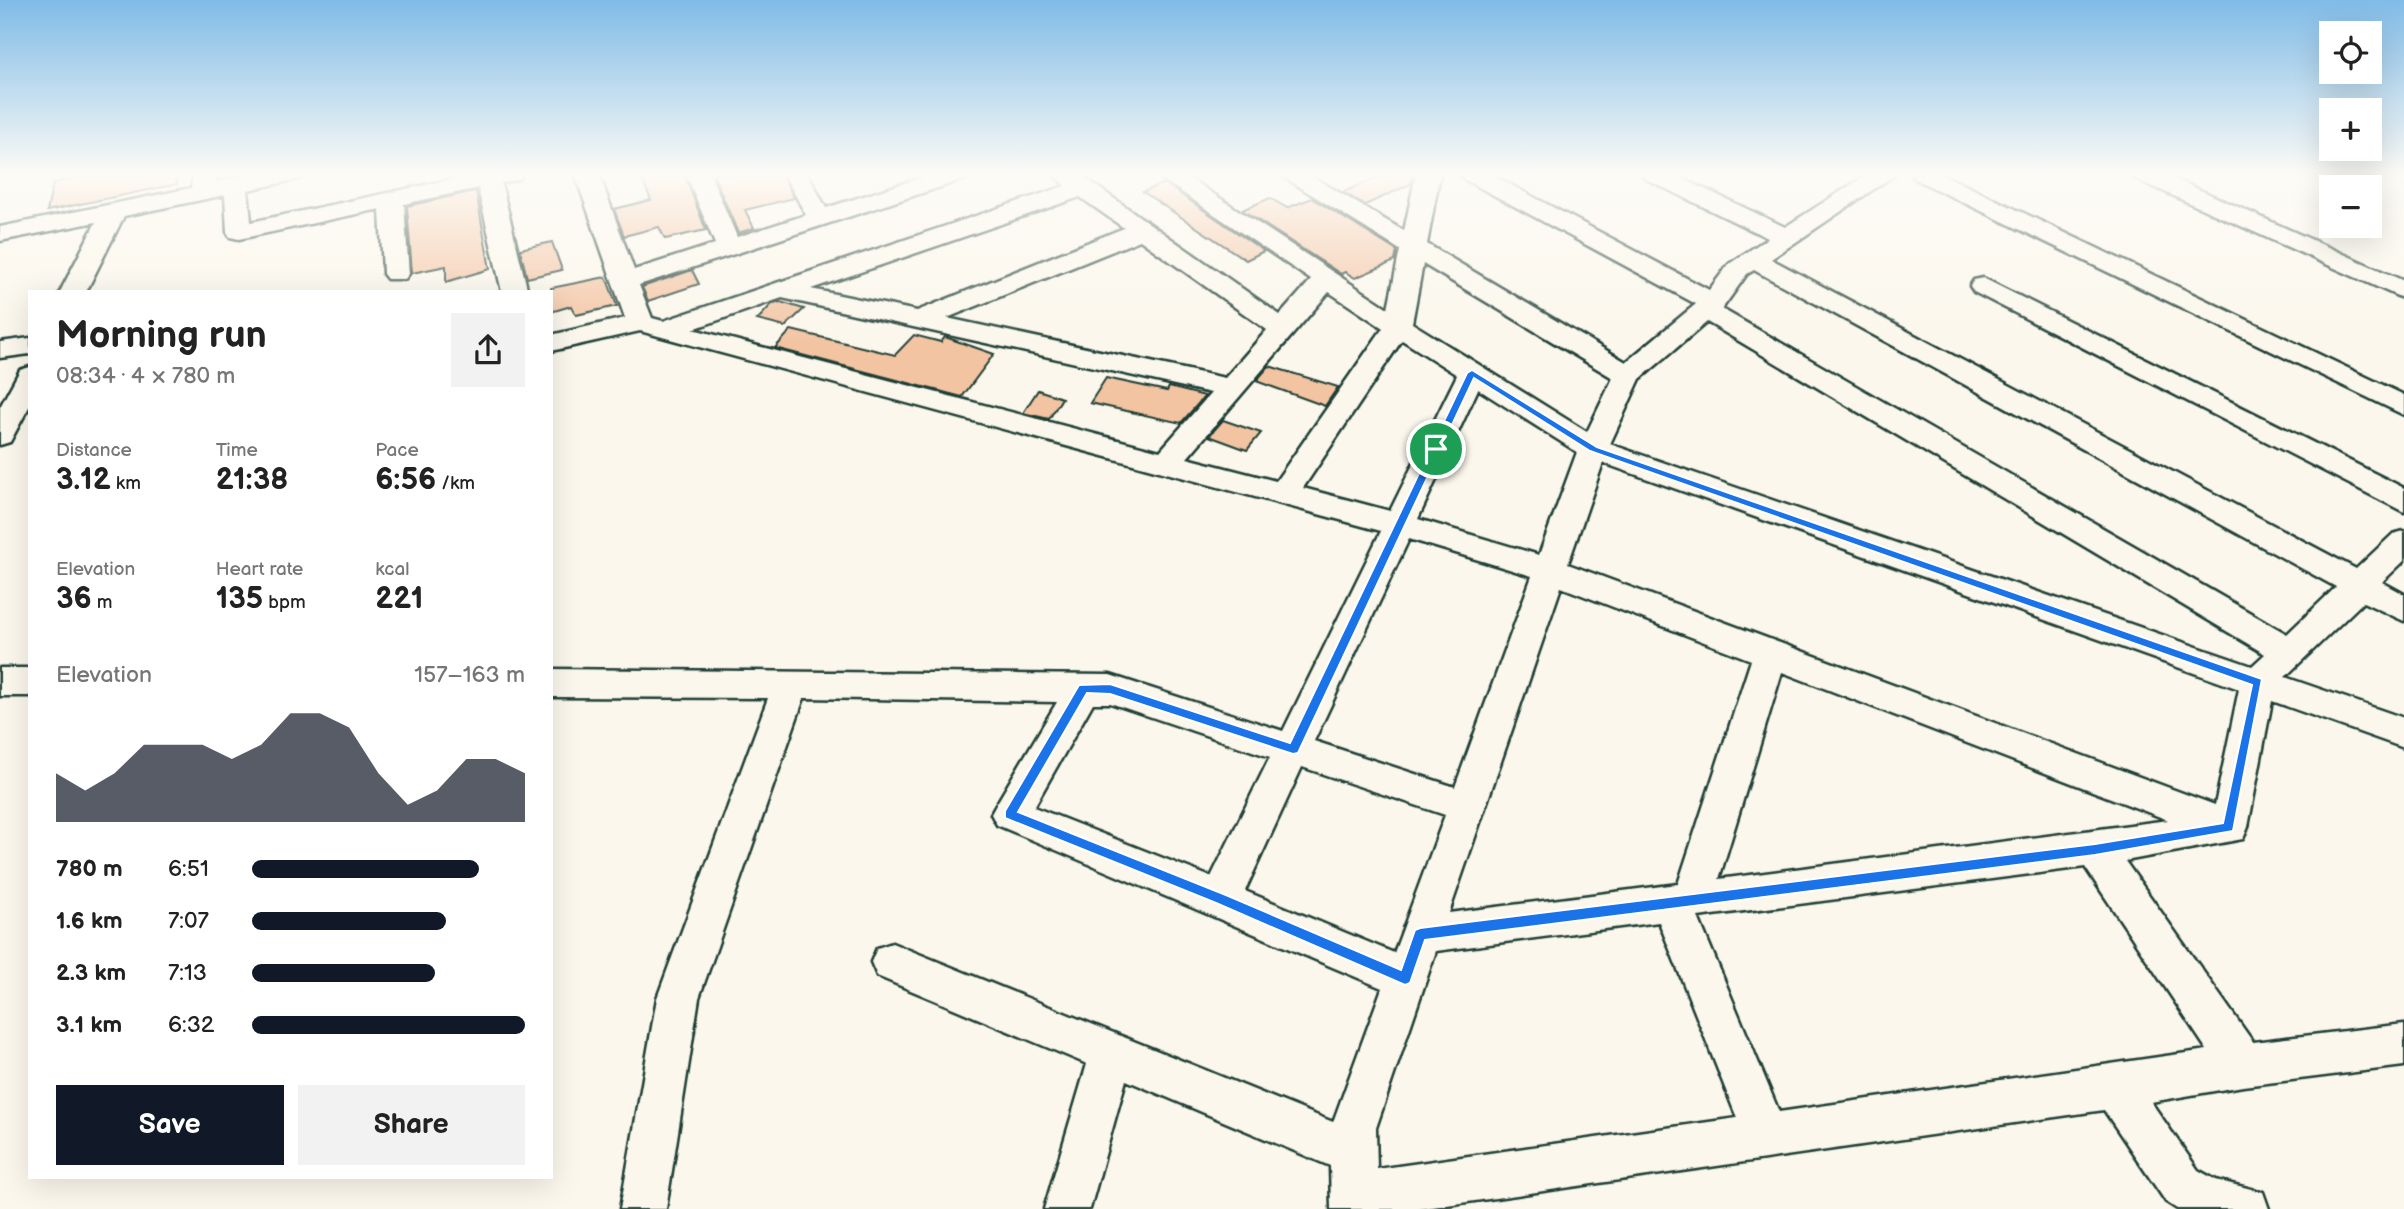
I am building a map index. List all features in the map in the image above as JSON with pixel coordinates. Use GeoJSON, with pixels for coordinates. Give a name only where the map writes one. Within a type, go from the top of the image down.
{"type":"FeatureCollection","features":[{"type":"Feature","properties":{"kind":"street"},"geometry":{"type":"LineString","coordinates":[[0,234],[18,230]]}},
{"type":"Feature","properties":{"kind":"street"},"geometry":{"type":"LineString","coordinates":[[74,290],[104,230]]}},
{"type":"Feature","properties":{"kind":"street"},"geometry":{"type":"LineString","coordinates":[[394,230],[396,274]]}},
{"type":"Feature","properties":{"kind":"street"},"geometry":{"type":"LineString","coordinates":[[507,230],[515,290]]}},
{"type":"Feature","properties":{"kind":"street"},"geometry":{"type":"LineString","coordinates":[[607,230],[625,281],[651,326],[1399,525],[1550,570],[2228,827]]}},
{"type":"Feature","properties":{"kind":"street"},"geometry":{"type":"LineString","coordinates":[[722,230],[729,248]]}},
{"type":"Feature","properties":{"kind":"street"},"geometry":{"type":"LineString","coordinates":[[625,281],[784,230]]}},
{"type":"Feature","properties":{"kind":"street"},"geometry":{"type":"LineString","coordinates":[[553,344],[651,326],[780,290],[940,230]]}},
{"type":"Feature","properties":{"kind":"street"},"geometry":{"type":"LineString","coordinates":[[919,320],[1141,230]]}},
{"type":"Feature","properties":{"kind":"street"},"geometry":{"type":"LineString","coordinates":[[1143,230],[1283,329]]}},
{"type":"Feature","properties":{"kind":"street"},"geometry":{"type":"LineString","coordinates":[[1252,230],[1593,449],[2404,733]]}},
{"type":"Feature","properties":{"kind":"street"},"geometry":{"type":"LineString","coordinates":[[1386,230],[1629,374]]}},
{"type":"Feature","properties":{"kind":"street"},"geometry":{"type":"LineString","coordinates":[[1283,494],[1398,326],[1418,230]]}},
{"type":"Feature","properties":{"kind":"street"},"geometry":{"type":"LineString","coordinates":[[1573,230],[1709,307],[2290,652]]}},
{"type":"Feature","properties":{"kind":"street"},"geometry":{"type":"LineString","coordinates":[[1775,230],[1788,238]]}},
{"type":"Feature","properties":{"kind":"street"},"geometry":{"type":"LineString","coordinates":[[1354,1186],[1353,1128],[1593,449],[1629,374],[1709,307],[1738,269],[1799,230]]}},
{"type":"Feature","properties":{"kind":"street"},"geometry":{"type":"LineString","coordinates":[[2040,230],[2404,406]]}},
{"type":"Feature","properties":{"kind":"street"},"geometry":{"type":"LineString","coordinates":[[2280,230],[2404,291]]}},
{"type":"Feature","properties":{"kind":"street"},"geometry":{"type":"LineString","coordinates":[[1753,259],[2404,609]]}},
{"type":"Feature","properties":{"kind":"street"},"geometry":{"type":"LineString","coordinates":[[1166,463],[1326,279]]}},
{"type":"Feature","properties":{"kind":"street"},"geometry":{"type":"LineString","coordinates":[[1983,286],[2404,501]]}},
{"type":"Feature","properties":{"kind":"street"},"geometry":{"type":"LineString","coordinates":[[780,290],[1231,388]]}},
{"type":"Feature","properties":{"kind":"street"},"geometry":{"type":"LineString","coordinates":[[0,350],[28,346]]}},
{"type":"Feature","properties":{"kind":"street"},"geometry":{"type":"LineString","coordinates":[[1221,899],[1472,373]]}},
{"type":"Feature","properties":{"kind":"street"},"geometry":{"type":"LineString","coordinates":[[0,435],[28,380]]}},
{"type":"Feature","properties":{"kind":"street"},"geometry":{"type":"LineString","coordinates":[[2228,827],[2258,682],[2404,542]]}},
{"type":"Feature","properties":{"kind":"street"},"geometry":{"type":"LineString","coordinates":[[1767,1136],[1682,900],[1770,653]]}},
{"type":"Feature","properties":{"kind":"street"},"geometry":{"type":"LineString","coordinates":[[0,682],[28,682]]}},
{"type":"Feature","properties":{"kind":"street"},"geometry":{"type":"LineString","coordinates":[[553,684],[791,684],[1110,689],[1465,806]]}},
{"type":"Feature","properties":{"kind":"street"},"geometry":{"type":"LineString","coordinates":[[643,1209],[678,998],[791,684]]}},
{"type":"Feature","properties":{"kind":"street"},"geometry":{"type":"LineString","coordinates":[[1083,689],[1010,814],[1221,899],[1405,978]]}},
{"type":"Feature","properties":{"kind":"street"},"geometry":{"type":"LineString","coordinates":[[1420,935],[2095,849],[2228,827]]}},
{"type":"Feature","properties":{"kind":"street"},"geometry":{"type":"LineString","coordinates":[[2095,849],[2244,1065]]}},
{"type":"Feature","properties":{"kind":"street"},"geometry":{"type":"LineString","coordinates":[[891,962],[1112,1054],[1354,1186],[1767,1136],[2114,1087],[2244,1065],[2404,1045]]}},
{"type":"Feature","properties":{"kind":"street"},"geometry":{"type":"LineString","coordinates":[[1067,1209],[1112,1054]]}},
{"type":"Feature","properties":{"kind":"street"},"geometry":{"type":"LineString","coordinates":[[2114,1087],[2182,1186],[2209,1202],[2246,1209]]}},
{"type":"Feature","properties":{"kind":"building"},"geometry":{"type":"Polygon","coordinates":[[[409,230],[483,230],[490,269],[446,282],[446,266],[412,273],[409,230]]]}},
{"type":"Feature","properties":{"kind":"building"},"geometry":{"type":"Polygon","coordinates":[[[622,230],[646,230],[624,236],[622,230]]]}},
{"type":"Feature","properties":{"kind":"building"},"geometry":{"type":"Polygon","coordinates":[[[661,230],[704,230],[665,239],[661,230]]]}},
{"type":"Feature","properties":{"kind":"building"},"geometry":{"type":"Polygon","coordinates":[[[1201,230],[1234,230],[1264,251],[1246,260],[1201,230]]]}},
{"type":"Feature","properties":{"kind":"building"},"geometry":{"type":"Polygon","coordinates":[[[1274,230],[1364,230],[1397,251],[1395,261],[1355,278],[1345,272],[1341,274],[1274,230]]]}},
{"type":"Feature","properties":{"kind":"building"},"geometry":{"type":"Polygon","coordinates":[[[552,242],[562,270],[527,278],[520,249],[552,242]]]}},
{"type":"Feature","properties":{"kind":"building"},"geometry":{"type":"Polygon","coordinates":[[[692,270],[699,284],[648,301],[642,287],[692,270]]]}},
{"type":"Feature","properties":{"kind":"building"},"geometry":{"type":"Polygon","coordinates":[[[606,277],[617,306],[576,315],[571,306],[553,311],[551,288],[606,277]]]}},
{"type":"Feature","properties":{"kind":"building"},"geometry":{"type":"Polygon","coordinates":[[[780,302],[804,309],[785,327],[757,320],[772,304],[780,302]]]}},
{"type":"Feature","properties":{"kind":"building"},"geometry":{"type":"Polygon","coordinates":[[[791,330],[895,355],[914,335],[941,342],[945,337],[994,354],[962,397],[775,348],[791,330]]]}},
{"type":"Feature","properties":{"kind":"building"},"geometry":{"type":"Polygon","coordinates":[[[1269,366],[1338,387],[1325,406],[1256,381],[1269,366]]]}},
{"type":"Feature","properties":{"kind":"building"},"geometry":{"type":"Polygon","coordinates":[[[1106,378],[1167,391],[1169,387],[1205,396],[1181,423],[1090,403],[1106,378]]]}},
{"type":"Feature","properties":{"kind":"building"},"geometry":{"type":"Polygon","coordinates":[[[1038,390],[1062,398],[1049,419],[1023,413],[1038,390]]]}},
{"type":"Feature","properties":{"kind":"building"},"geometry":{"type":"Polygon","coordinates":[[[1223,420],[1261,433],[1247,450],[1209,436],[1223,420]]]}},
{"type":"Feature","properties":{"kind":"route"},"geometry":{"type":"LineString","coordinates":[[1472,373],[1593,449],[2258,682],[2228,827],[2095,849],[1420,935],[1405,978],[1221,899],[1010,814],[1083,689],[1110,689],[1293,749],[1436,449],[1472,373]]}}]}
